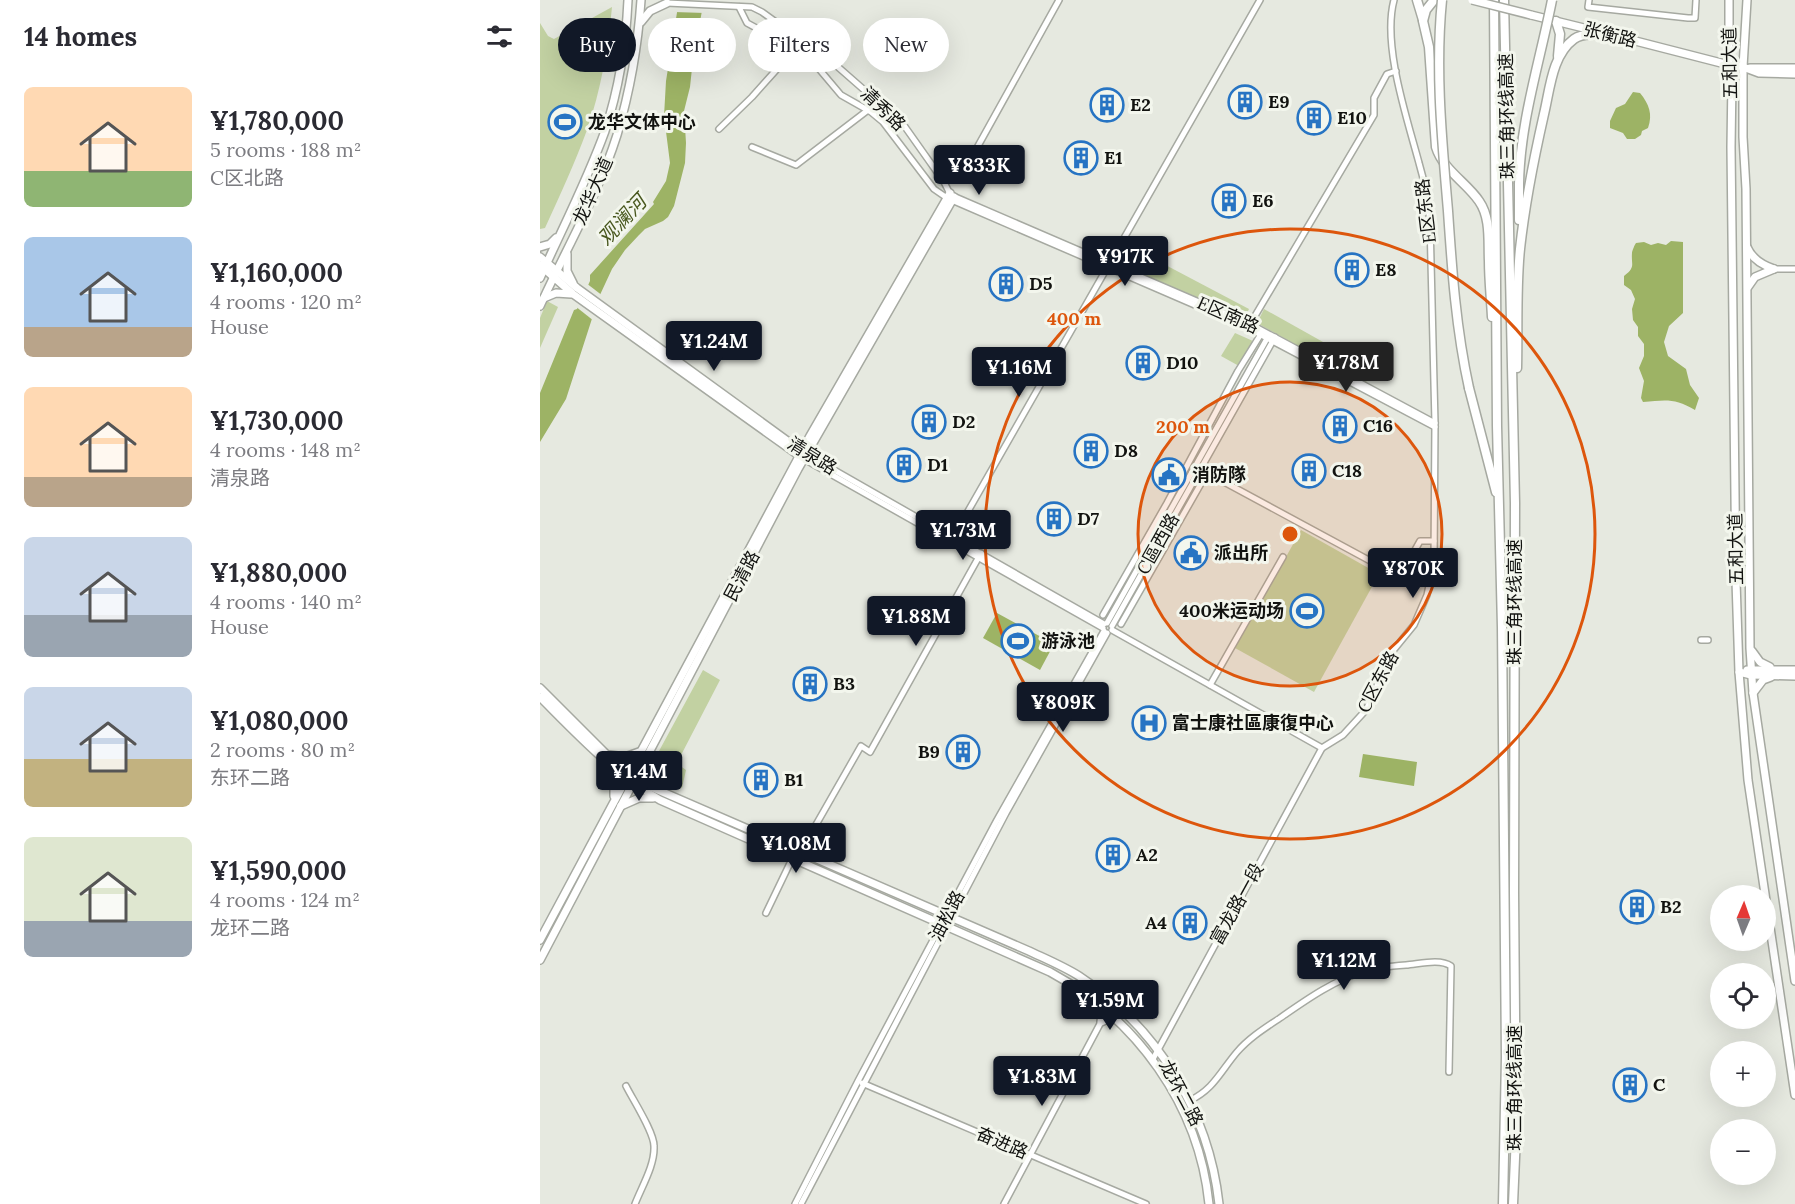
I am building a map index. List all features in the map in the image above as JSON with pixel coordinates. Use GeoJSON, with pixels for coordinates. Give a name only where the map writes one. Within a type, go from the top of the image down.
{"type":"FeatureCollection","features":[{"type":"Feature","properties":{"kind":"highway"},"geometry":{"type":"LineString","coordinates":[[1417,0],[1429,47],[1436,147],[1439,157],[1478,200],[1486,219],[1497,426]]}},
{"type":"Feature","properties":{"kind":"highway"},"geometry":{"type":"LineString","coordinates":[[1423,21],[1426,10],[1434,0]]}},
{"type":"Feature","properties":{"kind":"highway"},"geometry":{"type":"LineString","coordinates":[[1442,0],[1439,108],[1456,317],[1469,388],[1501,518]]}},
{"type":"Feature","properties":{"kind":"highway","name":"珠三角环线高速"},"geometry":{"type":"LineString","coordinates":[[1494,0],[1497,426],[1501,518],[1506,1057],[1503,1204]]}},
{"type":"Feature","properties":{"kind":"highway","name":"珠三角环线高速"},"geometry":{"type":"LineString","coordinates":[[1504,0],[1515,503],[1516,1135],[1513,1204]]}},
{"type":"Feature","properties":{"kind":"highway"},"geometry":{"type":"LineString","coordinates":[[1515,503],[1521,139],[1552,0]]}},
{"type":"Feature","properties":{"kind":"highway"},"geometry":{"type":"LineString","coordinates":[[1556,21],[1560,34],[1558,59]]}},
{"type":"Feature","properties":{"kind":"highway"},"geometry":{"type":"LineString","coordinates":[[1520,251],[1530,178],[1558,59],[1568,44],[1578,37],[1587,35],[1619,37]]}},
{"type":"Feature","properties":{"kind":"main road","name":"龙华大道"},"geometry":{"type":"LineString","coordinates":[[540,278],[588,174],[611,108],[625,45],[628,0]]}},
{"type":"Feature","properties":{"kind":"main road","name":"龙华大道"},"geometry":{"type":"LineString","coordinates":[[541,303],[600,179],[617,134],[635,59],[641,0]]}},
{"type":"Feature","properties":{"kind":"main road","name":"张衡路"},"geometry":{"type":"LineString","coordinates":[[1472,0],[1759,73],[1795,74]]}},
{"type":"Feature","properties":{"kind":"main road","name":"五和大道"},"geometry":{"type":"LineString","coordinates":[[1729,0],[1732,79],[1736,592],[1739,672],[1747,770],[1795,1095]]}},
{"type":"Feature","properties":{"kind":"main road","name":"五和大道"},"geometry":{"type":"LineString","coordinates":[[1748,0],[1743,137],[1746,189],[1751,672],[1795,981]]}},
{"type":"Feature","properties":{"kind":"main road"},"geometry":{"type":"LineString","coordinates":[[639,24],[650,11],[665,1]]}},
{"type":"Feature","properties":{"kind":"main road","name":"张衡路"},"geometry":{"type":"LineString","coordinates":[[1745,68],[1795,68]]}},
{"type":"Feature","properties":{"kind":"main road","name":"民清路"},"geometry":{"type":"LineString","coordinates":[[540,940],[639,752],[803,455],[951,198]]}},
{"type":"Feature","properties":{"kind":"main road"},"geometry":{"type":"LineString","coordinates":[[540,247],[550,244],[560,234]]}},
{"type":"Feature","properties":{"kind":"main road"},"geometry":{"type":"LineString","coordinates":[[1746,244],[1754,258],[1761,264],[1774,269]]}},
{"type":"Feature","properties":{"kind":"main road"},"geometry":{"type":"LineString","coordinates":[[541,303],[549,295],[575,291],[567,271],[567,249]]}},
{"type":"Feature","properties":{"kind":"main road","name":"清泉路"},"geometry":{"type":"LineString","coordinates":[[540,257],[544,266],[575,291],[803,455]]}},
{"type":"Feature","properties":{"kind":"main road"},"geometry":{"type":"LineString","coordinates":[[1746,290],[1755,277],[1774,269]]}},
{"type":"Feature","properties":{"kind":"main road"},"geometry":{"type":"LineString","coordinates":[[1735,452],[1748,452]]}},
{"type":"Feature","properties":{"kind":"main road","name":"民清路"},"geometry":{"type":"LineString","coordinates":[[540,960],[803,455]]}},
{"type":"Feature","properties":{"kind":"main road"},"geometry":{"type":"LineString","coordinates":[[1750,648],[1755,658],[1777,673]]}},
{"type":"Feature","properties":{"kind":"main road"},"geometry":{"type":"LineString","coordinates":[[1753,693],[1763,680],[1777,673],[1795,670]]}},
{"type":"Feature","properties":{"kind":"main road"},"geometry":{"type":"LineString","coordinates":[[1739,672],[1795,676]]}},
{"type":"Feature","properties":{"kind":"main road"},"geometry":{"type":"LineString","coordinates":[[540,688],[627,775]]}},
{"type":"Feature","properties":{"kind":"main road"},"geometry":{"type":"LineString","coordinates":[[540,697],[610,766],[634,780]]}},
{"type":"Feature","properties":{"kind":"main road"},"geometry":{"type":"LineString","coordinates":[[606,754],[625,757],[639,752]]}},
{"type":"Feature","properties":{"kind":"main road"},"geometry":{"type":"LineString","coordinates":[[648,755],[649,773],[659,790]]}},
{"type":"Feature","properties":{"kind":"main road"},"geometry":{"type":"LineString","coordinates":[[610,766],[614,785],[613,802]]}},
{"type":"Feature","properties":{"kind":"main road","name":"龙环二路"},"geometry":{"type":"LineString","coordinates":[[634,780],[1029,951],[1077,976],[1112,1002],[1158,1050],[1172,1071],[1189,1101],[1208,1148],[1219,1204]]}},
{"type":"Feature","properties":{"kind":"main road","name":"龙环二路"},"geometry":{"type":"LineString","coordinates":[[634,780],[660,800],[1050,972],[1072,984],[1113,1017],[1153,1059],[1173,1091],[1191,1130],[1204,1173],[1209,1204]]}},
{"type":"Feature","properties":{"kind":"main road"},"geometry":{"type":"LineString","coordinates":[[619,808],[639,798],[660,800]]}},
{"type":"Feature","properties":{"kind":"main road"},"geometry":{"type":"LineString","coordinates":[[1099,1005],[1101,1022],[1113,1017]]}},
{"type":"Feature","properties":{"kind":"street"},"geometry":{"type":"LineString","coordinates":[[963,172],[1059,0]]}},
{"type":"Feature","properties":{"kind":"street"},"geometry":{"type":"LineString","coordinates":[[952,539],[1260,0]]}},
{"type":"Feature","properties":{"kind":"street","name":"E区东路"},"geometry":{"type":"LineString","coordinates":[[1394,0],[1390,14],[1390,30],[1396,71],[1427,192],[1430,222],[1435,425]]}},
{"type":"Feature","properties":{"kind":"street"},"geometry":{"type":"LineString","coordinates":[[1589,0],[1588,7],[1695,18],[1696,0]]}},
{"type":"Feature","properties":{"kind":"street","name":"清秀路"},"geometry":{"type":"LineString","coordinates":[[665,1],[752,7],[762,12],[838,67],[903,124],[951,198]]}},
{"type":"Feature","properties":{"kind":"street"},"geometry":{"type":"LineString","coordinates":[[739,7],[748,24]]}},
{"type":"Feature","properties":{"kind":"street"},"geometry":{"type":"LineString","coordinates":[[1396,71],[1387,74],[1374,98],[1374,115],[1249,326],[1435,425]]}},
{"type":"Feature","properties":{"kind":"street"},"geometry":{"type":"LineString","coordinates":[[719,129],[774,72]]}},
{"type":"Feature","properties":{"kind":"street"},"geometry":{"type":"LineString","coordinates":[[821,72],[841,95],[878,117],[889,128],[934,189],[951,198]]}},
{"type":"Feature","properties":{"kind":"street"},"geometry":{"type":"LineString","coordinates":[[752,147],[796,165],[868,110]]}},
{"type":"Feature","properties":{"kind":"street","name":"E区南路"},"geometry":{"type":"LineString","coordinates":[[951,198],[1271,337]]}},
{"type":"Feature","properties":{"kind":"street"},"geometry":{"type":"LineString","coordinates":[[1774,269],[1795,269]]}},
{"type":"Feature","properties":{"kind":"street"},"geometry":{"type":"LineString","coordinates":[[1103,615],[1238,371],[1261,334]]}},
{"type":"Feature","properties":{"kind":"street"},"geometry":{"type":"LineString","coordinates":[[1107,628],[1271,337]]}},
{"type":"Feature","properties":{"kind":"street","name":"C區西路"},"geometry":{"type":"LineString","coordinates":[[1107,628],[1203,471],[1271,337]]}},
{"type":"Feature","properties":{"kind":"street","name":"C区东路"},"geometry":{"type":"LineString","coordinates":[[1322,748],[1343,735],[1366,710],[1392,652],[1414,625],[1427,595],[1434,562],[1435,425]]}},
{"type":"Feature","properties":{"kind":"street","name":"清泉路"},"geometry":{"type":"LineString","coordinates":[[803,455],[1322,748]]}},
{"type":"Feature","properties":{"kind":"street"},"geometry":{"type":"LineString","coordinates":[[1203,471],[1170,537],[1121,624],[1203,471]]}},
{"type":"Feature","properties":{"kind":"street"},"geometry":{"type":"LineString","coordinates":[[1203,471],[1400,577],[1420,541],[1434,541]]}},
{"type":"Feature","properties":{"kind":"street"},"geometry":{"type":"LineString","coordinates":[[801,851],[861,746],[870,752],[980,555]]}},
{"type":"Feature","properties":{"kind":"street"},"geometry":{"type":"LineString","coordinates":[[1210,685],[1283,557]]}},
{"type":"Feature","properties":{"kind":"street","name":"油松路"},"geometry":{"type":"LineString","coordinates":[[795,1204],[1107,628]]}},
{"type":"Feature","properties":{"kind":"street"},"geometry":{"type":"LineString","coordinates":[[1701,640],[1708,640]]}},
{"type":"Feature","properties":{"kind":"street","name":"富龙路一段"},"geometry":{"type":"LineString","coordinates":[[1153,1059],[1322,748]]}},
{"type":"Feature","properties":{"kind":"street"},"geometry":{"type":"LineString","coordinates":[[766,913],[792,859]]}},
{"type":"Feature","properties":{"kind":"street"},"geometry":{"type":"LineString","coordinates":[[1189,1101],[1202,1095],[1211,1086],[1245,1044],[1299,1005],[1354,974],[1395,966],[1434,963],[1448,963],[1451,966],[1449,1072]]}},
{"type":"Feature","properties":{"kind":"street"},"geometry":{"type":"LineString","coordinates":[[1004,1204],[1101,1022]]}},
{"type":"Feature","properties":{"kind":"street","name":"油松路"},"geometry":{"type":"LineString","coordinates":[[801,1204],[861,1082]]}},
{"type":"Feature","properties":{"kind":"street","name":"奋进路"},"geometry":{"type":"LineString","coordinates":[[861,1082],[1146,1204]]}},
{"type":"Feature","properties":{"kind":"street"},"geometry":{"type":"LineString","coordinates":[[626,1086],[651,1133],[654,1144],[650,1166],[635,1204]]}},
{"type":"Feature","properties":{"kind":"shaded area"},"geometry":{"type":"Polygon","coordinates":[[[679,0],[704,0],[701,18],[676,18],[679,0]]]}},
{"type":"Feature","properties":{"kind":"shaded area","name":"龙华文体中心"},"geometry":{"type":"Polygon","coordinates":[[[612,7],[611,18],[592,18],[612,7]]]}},
{"type":"Feature","properties":{"kind":"shaded area","name":"龙华文体中心"},"geometry":{"type":"Polygon","coordinates":[[[540,23],[548,36],[554,39],[558,37],[558,72],[602,72],[587,130],[545,228],[540,229],[540,23]]]}},
{"type":"Feature","properties":{"kind":"shaded area"},"geometry":{"type":"Polygon","coordinates":[[[667,72],[692,72],[684,111],[685,163],[674,206],[668,217],[645,229],[639,235],[612,269],[599,297],[566,399],[540,442],[540,393],[574,310],[577,309],[590,281],[590,275],[654,204],[653,202],[666,181],[670,163],[664,116],[667,72]]]}},
{"type":"Feature","properties":{"kind":"shaded area"},"geometry":{"type":"Polygon","coordinates":[[[1633,92],[1640,93],[1643,97],[1648,105],[1650,118],[1648,128],[1642,131],[1641,135],[1635,139],[1627,139],[1623,133],[1610,128],[1610,121],[1616,108],[1625,104],[1633,92]]]}},
{"type":"Feature","properties":{"kind":"shaded area"},"geometry":{"type":"Polygon","coordinates":[[[1671,241],[1683,242],[1683,313],[1669,326],[1664,342],[1668,356],[1686,369],[1690,385],[1699,398],[1695,410],[1682,403],[1670,401],[1643,402],[1641,398],[1644,381],[1639,368],[1644,356],[1644,344],[1638,336],[1638,327],[1633,320],[1632,309],[1635,299],[1631,290],[1624,285],[1624,276],[1632,268],[1632,252],[1636,243],[1666,245],[1671,241]]]}},
{"type":"Feature","properties":{"kind":"shaded area"},"geometry":{"type":"Polygon","coordinates":[[[1139,251],[1249,309],[1244,320],[1132,270],[1129,265],[1132,257],[1139,251]]]}},
{"type":"Feature","properties":{"kind":"shaded area"},"geometry":{"type":"Polygon","coordinates":[[[547,301],[558,307],[540,348],[540,318],[547,301]]]}},
{"type":"Feature","properties":{"kind":"shaded area"},"geometry":{"type":"Polygon","coordinates":[[[1264,309],[1373,370],[1365,384],[1257,323],[1264,309]]]}},
{"type":"Feature","properties":{"kind":"shaded area"},"geometry":{"type":"Polygon","coordinates":[[[1235,333],[1253,341],[1239,366],[1221,356],[1235,333]]]}},
{"type":"Feature","properties":{"kind":"shaded area","name":"400米运动场"},"geometry":{"type":"Polygon","coordinates":[[[1301,530],[1379,574],[1314,692],[1235,648],[1301,530]]]}},
{"type":"Feature","properties":{"kind":"shaded area","name":"游泳池"},"geometry":{"type":"Polygon","coordinates":[[[997,613],[1054,644],[1040,670],[983,638],[997,613]]]}},
{"type":"Feature","properties":{"kind":"shaded area"},"geometry":{"type":"Polygon","coordinates":[[[703,670],[720,680],[679,759],[679,765],[686,770],[682,788],[665,780],[659,751],[703,670]]]}},
{"type":"Feature","properties":{"kind":"shaded area"},"geometry":{"type":"Polygon","coordinates":[[[1363,754],[1417,762],[1414,786],[1359,777],[1363,754]]]}},
{"type":"Feature","properties":{"kind":"pier"},"geometry":{"type":"Polygon","coordinates":[[[676,0],[707,0],[705,13],[674,12],[676,0]]]}},
{"type":"Feature","properties":{"kind":"pier"},"geometry":{"type":"Polygon","coordinates":[[[586,283],[603,296],[594,321],[575,306],[586,283]]]}},
{"type":"Feature","properties":{"kind":"place","name":"E9"},"geometry":{"type":"Point","coordinates":[1245,102]}},
{"type":"Feature","properties":{"kind":"place","name":"E2"},"geometry":{"type":"Point","coordinates":[1107,105]}},
{"type":"Feature","properties":{"kind":"place","name":"E10"},"geometry":{"type":"Point","coordinates":[1314,118]}},
{"type":"Feature","properties":{"kind":"place","name":"龙华文体中心"},"geometry":{"type":"Point","coordinates":[565,122]}},
{"type":"Feature","properties":{"kind":"place","name":"E1"},"geometry":{"type":"Point","coordinates":[1081,158]}},
{"type":"Feature","properties":{"kind":"place","name":"E6"},"geometry":{"type":"Point","coordinates":[1229,201]}},
{"type":"Feature","properties":{"kind":"place","name":"E8"},"geometry":{"type":"Point","coordinates":[1352,270]}},
{"type":"Feature","properties":{"kind":"place","name":"D5"},"geometry":{"type":"Point","coordinates":[1006,284]}},
{"type":"Feature","properties":{"kind":"place","name":"D10"},"geometry":{"type":"Point","coordinates":[1143,363]}},
{"type":"Feature","properties":{"kind":"place","name":"D2"},"geometry":{"type":"Point","coordinates":[929,422]}},
{"type":"Feature","properties":{"kind":"place","name":"C16"},"geometry":{"type":"Point","coordinates":[1340,426]}},
{"type":"Feature","properties":{"kind":"place","name":"D8"},"geometry":{"type":"Point","coordinates":[1091,451]}},
{"type":"Feature","properties":{"kind":"place","name":"D1"},"geometry":{"type":"Point","coordinates":[904,465]}},
{"type":"Feature","properties":{"kind":"place","name":"C18"},"geometry":{"type":"Point","coordinates":[1309,471]}},
{"type":"Feature","properties":{"kind":"place","name":"消防隊"},"geometry":{"type":"Point","coordinates":[1169,475]}},
{"type":"Feature","properties":{"kind":"place","name":"D7"},"geometry":{"type":"Point","coordinates":[1054,519]}},
{"type":"Feature","properties":{"kind":"place","name":"派出所"},"geometry":{"type":"Point","coordinates":[1191,553]}},
{"type":"Feature","properties":{"kind":"place","name":"400米运动场"},"geometry":{"type":"Point","coordinates":[1307,611]}},
{"type":"Feature","properties":{"kind":"place","name":"游泳池"},"geometry":{"type":"Point","coordinates":[1018,641]}},
{"type":"Feature","properties":{"kind":"place","name":"B3"},"geometry":{"type":"Point","coordinates":[810,684]}},
{"type":"Feature","properties":{"kind":"place","name":"富士康社區康復中心"},"geometry":{"type":"Point","coordinates":[1149,723]}},
{"type":"Feature","properties":{"kind":"place","name":"B9"},"geometry":{"type":"Point","coordinates":[963,752]}},
{"type":"Feature","properties":{"kind":"place","name":"B1"},"geometry":{"type":"Point","coordinates":[761,780]}},
{"type":"Feature","properties":{"kind":"place","name":"A2"},"geometry":{"type":"Point","coordinates":[1113,855]}},
{"type":"Feature","properties":{"kind":"place","name":"B2"},"geometry":{"type":"Point","coordinates":[1637,907]}},
{"type":"Feature","properties":{"kind":"place","name":"A4"},"geometry":{"type":"Point","coordinates":[1190,923]}},
{"type":"Feature","properties":{"kind":"place","name":"C"},"geometry":{"type":"Point","coordinates":[1630,1085]}},
{"type":"Feature","properties":{"kind":"water label","name":"观澜河"},"geometry":{"type":"Point","coordinates":[622,220]}}]}
